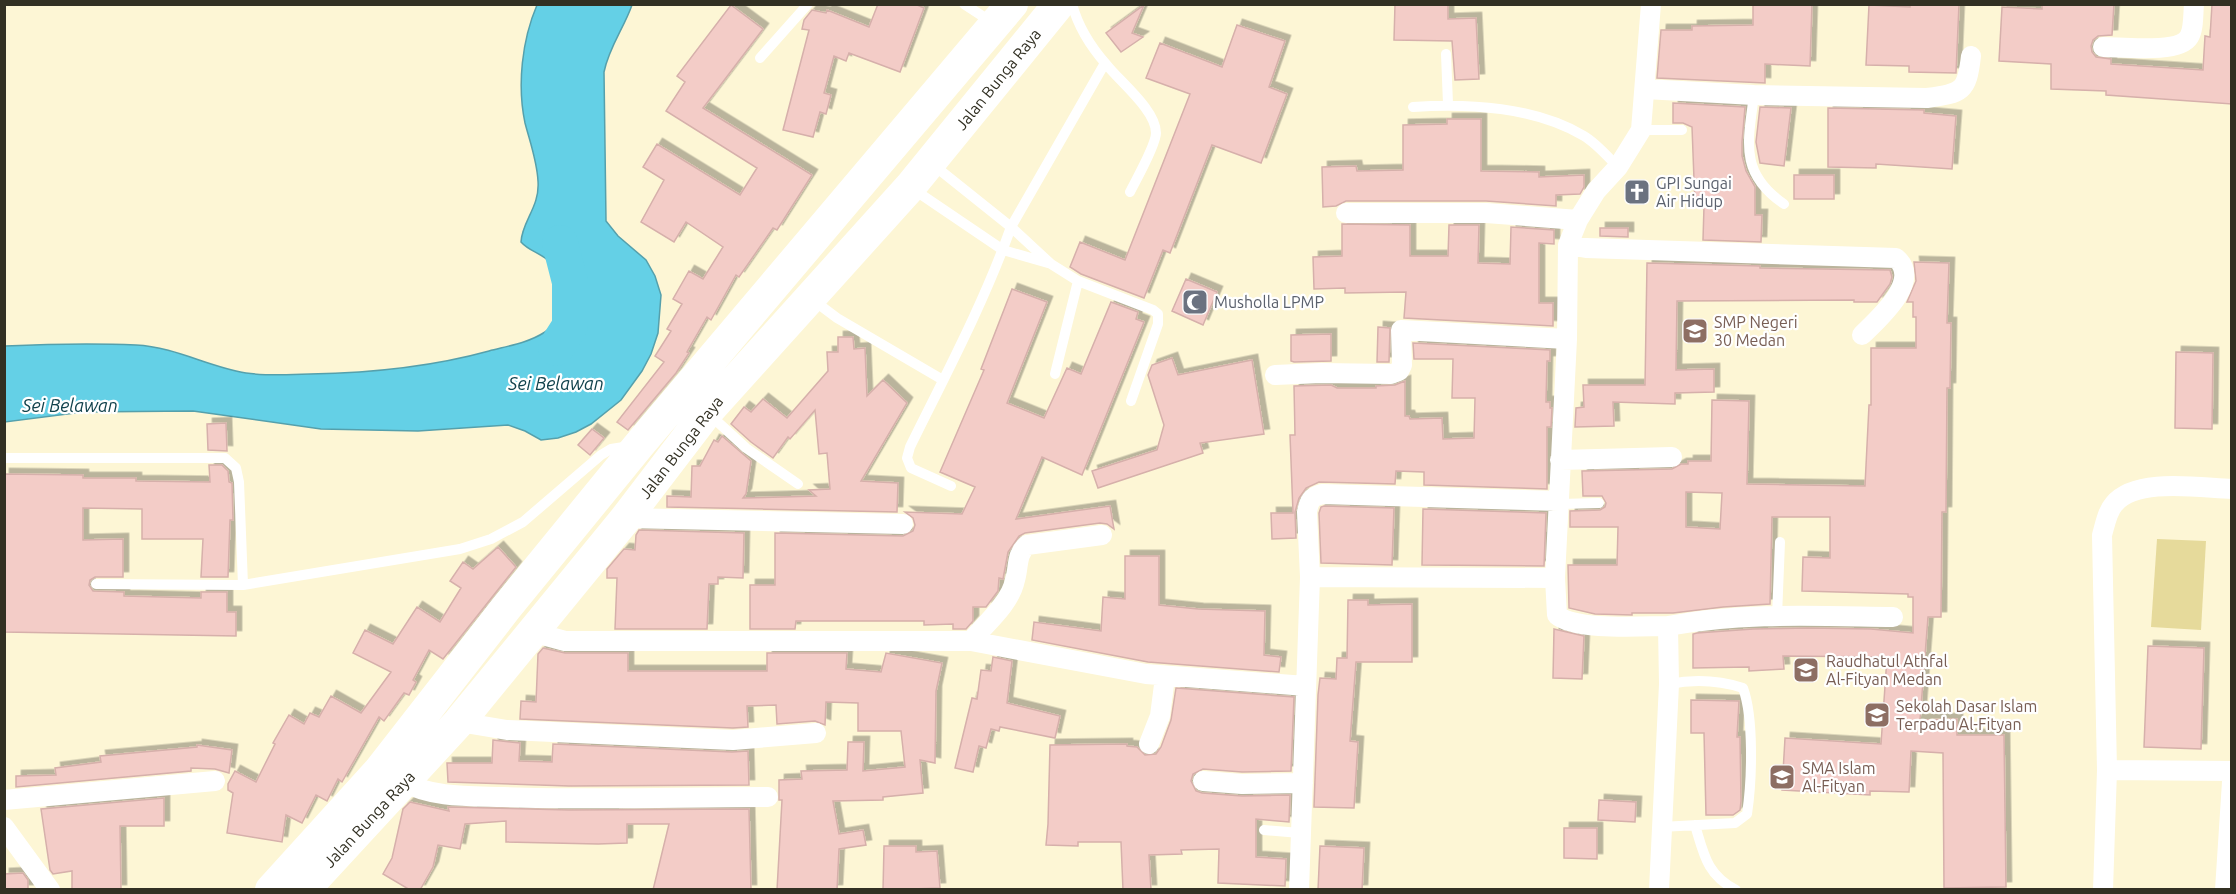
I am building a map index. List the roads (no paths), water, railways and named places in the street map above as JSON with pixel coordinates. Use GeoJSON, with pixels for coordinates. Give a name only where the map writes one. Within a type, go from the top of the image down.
{"type":"FeatureCollection","features":[{"type":"Feature","properties":{"kind":"main road","name":"Jalan Bunga Raya"},"geometry":{"type":"LineString","coordinates":[[271,890],[379,771],[506,608],[639,445],[693,405],[810,297],[935,157],[1059,4]]}},
{"type":"Feature","properties":{"kind":"main road","name":"Jalan Bunga Raya"},"geometry":{"type":"LineString","coordinates":[[303,890],[459,722],[626,518],[693,405],[760,300],[1004,14]]}},
{"type":"Feature","properties":{"kind":"street"},"geometry":{"type":"LineString","coordinates":[[1651,4],[1641,130],[1618,167],[1596,191],[1578,220],[1568,245],[1567,339],[1555,578],[1557,615],[1563,620],[1584,625],[1668,626],[1692,622],[1778,616],[1893,617]]}},
{"type":"Feature","properties":{"kind":"street"},"geometry":{"type":"LineString","coordinates":[[2103,47],[2165,47],[2184,43],[2191,35],[2194,4]]}},
{"type":"Feature","properties":{"kind":"street"},"geometry":{"type":"LineString","coordinates":[[1645,89],[1754,95],[1927,99],[1951,95],[1960,90],[1968,79],[1971,56]]}},
{"type":"Feature","properties":{"kind":"street"},"geometry":{"type":"LineString","coordinates":[[1346,213],[1486,213],[1578,220]]}},
{"type":"Feature","properties":{"kind":"street"},"geometry":{"type":"LineString","coordinates":[[1568,245],[1586,248],[1896,258],[1901,262],[1904,274],[1900,292],[1892,306],[1862,335]]}},
{"type":"Feature","properties":{"kind":"street"},"geometry":{"type":"LineString","coordinates":[[1275,375],[1381,374],[1399,371],[1402,365],[1401,330],[1567,339]]}},
{"type":"Feature","properties":{"kind":"street"},"geometry":{"type":"LineString","coordinates":[[1560,460],[1672,457]]}},
{"type":"Feature","properties":{"kind":"street"},"geometry":{"type":"LineString","coordinates":[[2103,890],[2107,770],[2102,535],[2107,518],[2113,504],[2142,489],[2161,487],[2232,489]]}},
{"type":"Feature","properties":{"kind":"street"},"geometry":{"type":"LineString","coordinates":[[1299,890],[1310,577],[1306,512],[1313,497],[1322,494],[1559,502]]}},
{"type":"Feature","properties":{"kind":"street"},"geometry":{"type":"LineString","coordinates":[[626,518],[903,524]]}},
{"type":"Feature","properties":{"kind":"street"},"geometry":{"type":"LineString","coordinates":[[971,641],[1002,606],[1015,582],[1022,549],[1027,545],[1102,535]]}},
{"type":"Feature","properties":{"kind":"street"},"geometry":{"type":"LineString","coordinates":[[1310,577],[1555,578]]}},
{"type":"Feature","properties":{"kind":"street"},"geometry":{"type":"LineString","coordinates":[[1659,890],[1669,684],[1668,626]]}},
{"type":"Feature","properties":{"kind":"street"},"geometry":{"type":"LineString","coordinates":[[532,632],[565,641],[971,641],[1165,677],[1306,686]]}},
{"type":"Feature","properties":{"kind":"street"},"geometry":{"type":"LineString","coordinates":[[1149,744],[1160,716],[1165,677]]}},
{"type":"Feature","properties":{"kind":"street"},"geometry":{"type":"LineString","coordinates":[[459,722],[507,730],[733,740],[816,734]]}},
{"type":"Feature","properties":{"kind":"street"},"geometry":{"type":"LineString","coordinates":[[2107,770],[2232,771]]}},
{"type":"Feature","properties":{"kind":"street"},"geometry":{"type":"LineString","coordinates":[[4,800],[215,781]]}},
{"type":"Feature","properties":{"kind":"street"},"geometry":{"type":"LineString","coordinates":[[1203,781],[1242,784],[1303,783]]}},
{"type":"Feature","properties":{"kind":"street"},"geometry":{"type":"LineString","coordinates":[[405,782],[418,790],[472,796],[768,797]]}},
{"type":"Feature","properties":{"kind":"street"},"geometry":{"type":"LineString","coordinates":[[2225,890],[2232,782]]}},
{"type":"Feature","properties":{"kind":"street"},"geometry":{"type":"LineString","coordinates":[[4,827],[50,890]]}},
{"type":"Feature","properties":{"kind":"lane"},"geometry":{"type":"LineString","coordinates":[[760,58],[808,4]]}},
{"type":"Feature","properties":{"kind":"lane"},"geometry":{"type":"LineString","coordinates":[[964,4],[1004,14]]}},
{"type":"Feature","properties":{"kind":"lane"},"geometry":{"type":"LineString","coordinates":[[1072,4],[1077,22],[1105,63],[1144,104],[1152,117],[1156,134],[1130,192]]}},
{"type":"Feature","properties":{"kind":"lane"},"geometry":{"type":"LineString","coordinates":[[1446,54],[1448,104]]}},
{"type":"Feature","properties":{"kind":"lane"},"geometry":{"type":"LineString","coordinates":[[951,486],[911,468],[907,458],[909,447],[943,380],[1011,228],[1105,63]]}},
{"type":"Feature","properties":{"kind":"lane"},"geometry":{"type":"LineString","coordinates":[[1754,95],[1748,147],[1750,163],[1768,193],[1784,204]]}},
{"type":"Feature","properties":{"kind":"lane"},"geometry":{"type":"LineString","coordinates":[[1413,107],[1448,104],[1544,117],[1585,136],[1618,167]]}},
{"type":"Feature","properties":{"kind":"lane"},"geometry":{"type":"LineString","coordinates":[[1641,130],[1682,130]]}},
{"type":"Feature","properties":{"kind":"lane"},"geometry":{"type":"LineString","coordinates":[[935,157],[941,171],[1051,264],[1078,281],[1158,314],[1158,324],[1131,400]]}},
{"type":"Feature","properties":{"kind":"lane"},"geometry":{"type":"LineString","coordinates":[[909,187],[1003,250],[1051,264]]}},
{"type":"Feature","properties":{"kind":"lane"},"geometry":{"type":"LineString","coordinates":[[1055,374],[1078,281]]}},
{"type":"Feature","properties":{"kind":"lane"},"geometry":{"type":"LineString","coordinates":[[810,297],[837,318],[943,380]]}},
{"type":"Feature","properties":{"kind":"lane"},"geometry":{"type":"LineString","coordinates":[[693,405],[746,448],[798,484]]}},
{"type":"Feature","properties":{"kind":"lane"},"geometry":{"type":"LineString","coordinates":[[96,584],[243,585],[459,549],[490,539],[523,522],[611,449],[639,445]]}},
{"type":"Feature","properties":{"kind":"lane"},"geometry":{"type":"LineString","coordinates":[[4,458],[225,458],[236,468],[239,482],[243,585]]}},
{"type":"Feature","properties":{"kind":"lane"},"geometry":{"type":"LineString","coordinates":[[1559,502],[1599,503]]}},
{"type":"Feature","properties":{"kind":"lane"},"geometry":{"type":"LineString","coordinates":[[1778,616],[1780,542]]}},
{"type":"Feature","properties":{"kind":"lane"},"geometry":{"type":"LineString","coordinates":[[1661,826],[1735,822],[1747,814],[1750,793],[1749,704],[1743,688],[1719,681],[1669,684]]}},
{"type":"Feature","properties":{"kind":"lane"},"geometry":{"type":"LineString","coordinates":[[1695,825],[1704,857],[1714,874],[1723,883],[1736,890]]}},
{"type":"Feature","properties":{"kind":"lane"},"geometry":{"type":"LineString","coordinates":[[1264,830],[1300,833]]}},
{"type":"Feature","properties":{"kind":"water","name":"Sei Belawan"},"geometry":{"type":"Polygon","coordinates":[[[537,5],[632,5],[609,54],[604,72],[606,221],[618,236],[646,260],[655,276],[661,295],[658,333],[642,371],[621,400],[591,424],[558,438],[541,440],[508,425],[418,431],[321,429],[193,411],[83,412],[5,422],[5,346],[136,345],[164,349],[246,373],[294,375],[378,371],[423,365],[518,344],[549,329],[560,318],[571,301],[569,288],[555,267],[521,242],[524,227],[534,206],[538,190],[536,166],[525,123],[521,93],[522,63],[537,5]]]}},
{"type":"Feature","properties":{"kind":"waterway","name":"Sei Belawan"},"geometry":{"type":"LineString","coordinates":[[556,348],[570,326],[570,282],[560,243]]}},
{"type":"Feature","properties":{"kind":"place","name":"GPI Sungai Air Hidup"},"geometry":{"type":"Point","coordinates":[1637,192]}},
{"type":"Feature","properties":{"kind":"place","name":"Musholla LPMP"},"geometry":{"type":"Point","coordinates":[1195,302]}},
{"type":"Feature","properties":{"kind":"place","name":"SMP Negeri 30 Medan"},"geometry":{"type":"Point","coordinates":[1695,331]}},
{"type":"Feature","properties":{"kind":"place","name":"Raudhatul Athfal Al-Fityan Medan"},"geometry":{"type":"Point","coordinates":[1806,670]}},
{"type":"Feature","properties":{"kind":"place","name":"Sekolah Dasar Islam Terpadu Al-Fityan"},"geometry":{"type":"Point","coordinates":[1877,715]}},
{"type":"Feature","properties":{"kind":"place","name":"SMA Islam Al-Fityan"},"geometry":{"type":"Point","coordinates":[1782,777]}}]}
